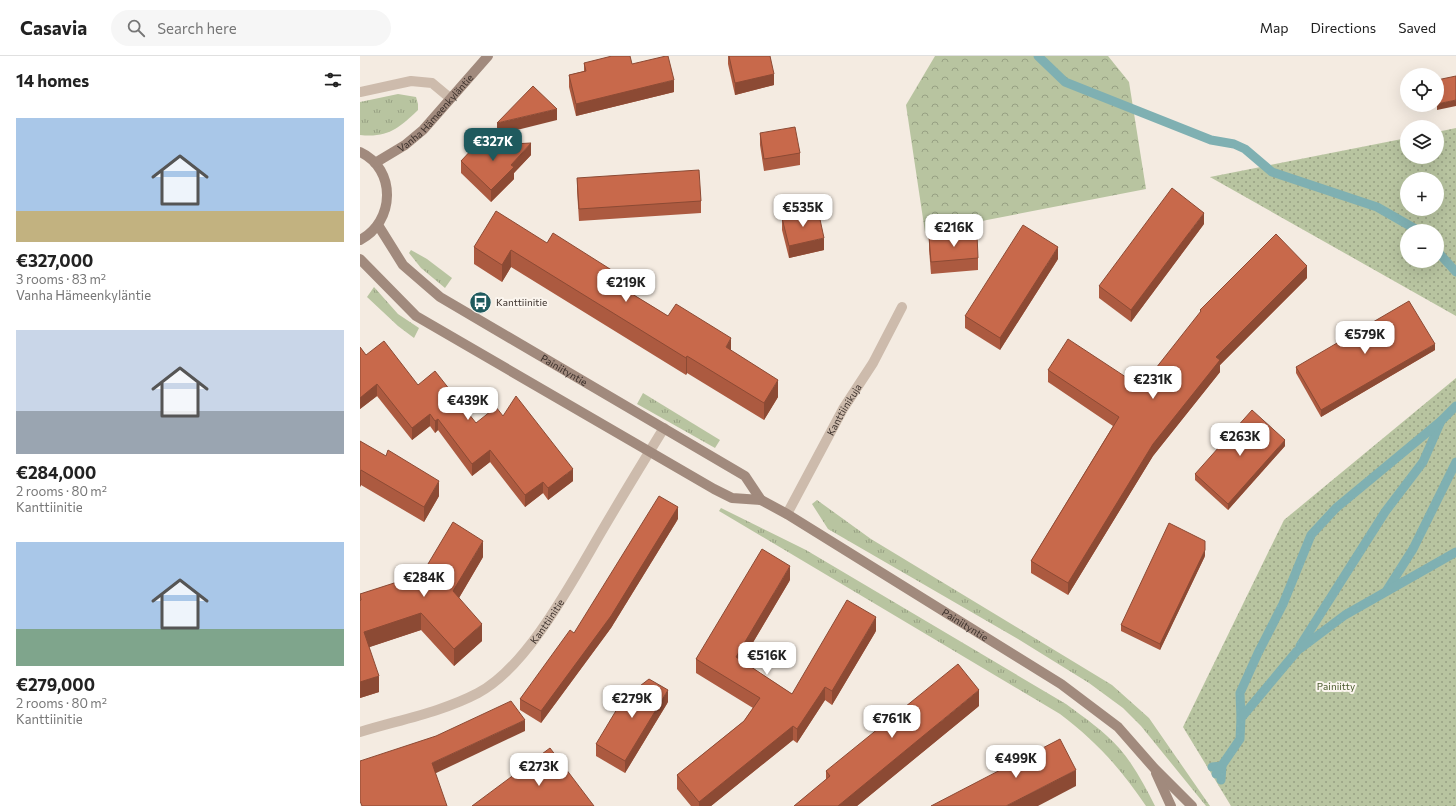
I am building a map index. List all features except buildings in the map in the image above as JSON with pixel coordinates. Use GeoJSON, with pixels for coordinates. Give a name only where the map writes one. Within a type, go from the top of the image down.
{"type":"FeatureCollection","features":[{"type":"Feature","properties":{"kind":"street","name":"Vanha Hämeenkyläntie"},"geometry":{"type":"LineString","coordinates":[[375,163],[405,145],[423,130],[488,56]]}},
{"type":"Feature","properties":{"kind":"street"},"geometry":{"type":"LineString","coordinates":[[360,92],[411,81],[432,83],[450,98]]}},
{"type":"Feature","properties":{"kind":"street"},"geometry":{"type":"LineString","coordinates":[[360,152],[375,163],[385,180],[388,196],[385,212],[378,225],[367,236],[360,240]]}},
{"type":"Feature","properties":{"kind":"street","name":"Painiityntie"},"geometry":{"type":"LineString","coordinates":[[378,225],[403,265],[440,297],[745,476],[761,500]]}},
{"type":"Feature","properties":{"kind":"street","name":"Painiityntie"},"geometry":{"type":"LineString","coordinates":[[360,259],[416,316],[732,498],[761,500],[787,514],[1061,684],[1118,727],[1154,768],[1192,806]]}},
{"type":"Feature","properties":{"kind":"street","name":"Kanttiinikuja"},"geometry":{"type":"LineString","coordinates":[[787,514],[843,409],[873,363],[902,307]]}},
{"type":"Feature","properties":{"kind":"street","name":"Kanttiinitie"},"geometry":{"type":"LineString","coordinates":[[360,732],[446,707],[479,693],[506,672],[532,645],[664,428]]}},
{"type":"Feature","properties":{"kind":"street","name":"Painiityntie"},"geometry":{"type":"LineString","coordinates":[[1154,768],[1171,806]]}},
{"type":"Feature","properties":{"kind":"green space"},"geometry":{"type":"Polygon","coordinates":[[[935,56],[1108,56],[1129,82],[1146,189],[925,232],[906,105],[935,56]]]}},
{"type":"Feature","properties":{"kind":"green space"},"geometry":{"type":"Polygon","coordinates":[[[398,94],[416,97],[418,110],[399,127],[386,133],[370,136],[360,135],[360,102],[398,94]]]}},
{"type":"Feature","properties":{"kind":"green space"},"geometry":{"type":"Polygon","coordinates":[[[1456,128],[1456,316],[1210,177],[1400,139],[1400,164],[1444,164],[1444,131],[1456,128]]]}},
{"type":"Feature","properties":{"kind":"green space"},"geometry":{"type":"Polygon","coordinates":[[[411,250],[427,259],[452,278],[445,288],[421,268],[409,253],[411,250]]]}},
{"type":"Feature","properties":{"kind":"green space"},"geometry":{"type":"Polygon","coordinates":[[[374,287],[398,314],[419,328],[414,338],[398,326],[367,297],[374,287]]]}},
{"type":"Feature","properties":{"kind":"green space","name":"Painiitty"},"geometry":{"type":"Polygon","coordinates":[[[1456,378],[1456,806],[1231,806],[1183,727],[1284,520],[1456,378]]]}},
{"type":"Feature","properties":{"kind":"green space"},"geometry":{"type":"Polygon","coordinates":[[[643,393],[720,440],[715,448],[637,404],[643,393]]]}},
{"type":"Feature","properties":{"kind":"green space"},"geometry":{"type":"Polygon","coordinates":[[[817,500],[871,539],[1112,685],[1149,718],[1210,806],[1206,806],[1141,726],[1123,708],[1089,683],[1018,639],[828,529],[812,504],[817,500]]]}},
{"type":"Feature","properties":{"kind":"green space"},"geometry":{"type":"Polygon","coordinates":[[[721,508],[806,550],[1066,704],[1101,730],[1119,748],[1143,783],[1155,806],[1146,806],[1107,756],[1073,724],[1060,714],[719,511],[721,508]]]}},
{"type":"Feature","properties":{"kind":"waterway"},"geometry":{"type":"LineString","coordinates":[[1038,56],[1065,82],[1211,140],[1234,144],[1245,149],[1272,172],[1377,207],[1407,224]]}},
{"type":"Feature","properties":{"kind":"waterway"},"geometry":{"type":"LineString","coordinates":[[1444,259],[1456,272]]}},
{"type":"Feature","properties":{"kind":"waterway"},"geometry":{"type":"LineString","coordinates":[[1300,646],[1385,512],[1423,462],[1441,421],[1456,406]]}},
{"type":"Feature","properties":{"kind":"waterway"},"geometry":{"type":"LineString","coordinates":[[1241,718],[1240,693],[1283,604],[1311,535],[1336,508],[1441,421]]}},
{"type":"Feature","properties":{"kind":"waterway"},"geometry":{"type":"LineString","coordinates":[[1387,590],[1413,549],[1456,462]]}},
{"type":"Feature","properties":{"kind":"waterway"},"geometry":{"type":"LineString","coordinates":[[1216,774],[1240,739],[1241,718],[1297,651],[1345,615],[1456,552]]}},
{"type":"Feature","properties":{"kind":"waterway"},"geometry":{"type":"LineString","coordinates":[[1212,767],[1222,766],[1221,780]]}},
{"type":"Feature","properties":{"kind":"place","name":"Kanttiinitie"},"geometry":{"type":"Point","coordinates":[481,302]}}]}
